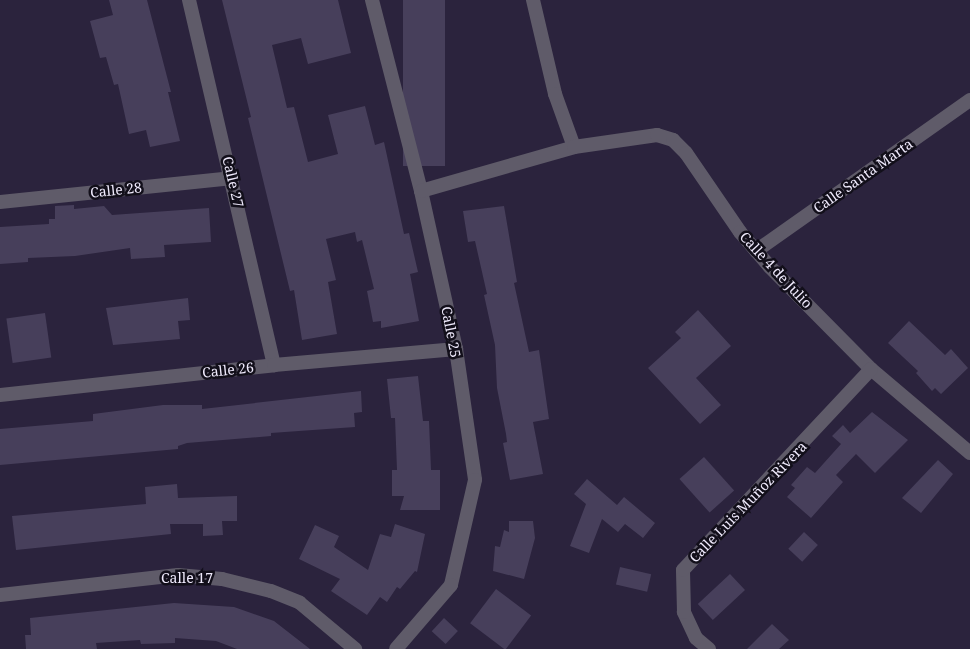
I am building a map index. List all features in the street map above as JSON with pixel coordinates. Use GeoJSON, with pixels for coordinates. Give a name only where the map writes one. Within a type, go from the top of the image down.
{"type":"FeatureCollection","features":[{"type":"Feature","properties":{"kind":"street","name":"Calle 27"},"geometry":{"type":"LineString","coordinates":[[189,0],[233,178],[274,365]]}},
{"type":"Feature","properties":{"kind":"street","name":"Calle 25"},"geometry":{"type":"LineString","coordinates":[[372,0],[421,190],[456,349],[474,480],[451,585],[396,649]]}},
{"type":"Feature","properties":{"kind":"street"},"geometry":{"type":"LineString","coordinates":[[421,190],[574,147],[555,94],[533,0]]}},
{"type":"Feature","properties":{"kind":"street","name":"Calle Santa Marta"},"geometry":{"type":"LineString","coordinates":[[756,251],[970,100]]}},
{"type":"Feature","properties":{"kind":"street","name":"Calle 4 de Julio"},"geometry":{"type":"LineString","coordinates":[[574,147],[657,135],[673,140],[756,251],[871,369],[970,453]]}},
{"type":"Feature","properties":{"kind":"street","name":"Calle 28"},"geometry":{"type":"LineString","coordinates":[[0,202],[233,178]]}},
{"type":"Feature","properties":{"kind":"street","name":"Calle 26"},"geometry":{"type":"LineString","coordinates":[[0,395],[274,365],[456,349]]}},
{"type":"Feature","properties":{"kind":"street","name":"Calle Luis Muñoz Rivera"},"geometry":{"type":"LineString","coordinates":[[709,649],[696,638],[684,612],[683,570],[871,369]]}},
{"type":"Feature","properties":{"kind":"street","name":"Calle 17"},"geometry":{"type":"LineString","coordinates":[[0,595],[178,576],[222,579],[271,591],[300,602],[354,649]]}},
{"type":"Feature","properties":{"kind":"building"},"geometry":{"type":"Polygon","coordinates":[[[109,0],[147,0],[171,92],[168,92],[180,141],[150,147],[146,130],[129,134],[118,84],[114,85],[106,57],[100,58],[90,21],[113,15],[109,0]]]}},
{"type":"Feature","properties":{"kind":"building"},"geometry":{"type":"Polygon","coordinates":[[[222,0],[338,0],[351,53],[308,64],[301,38],[272,45],[287,108],[294,107],[308,162],[338,154],[328,115],[365,106],[375,145],[384,142],[404,234],[409,233],[418,272],[410,274],[419,321],[381,328],[381,321],[373,322],[367,291],[374,289],[362,240],[357,242],[355,232],[326,239],[336,280],[328,282],[337,334],[302,340],[294,290],[290,291],[248,118],[251,117],[222,0]]]}},
{"type":"Feature","properties":{"kind":"building"},"geometry":{"type":"Polygon","coordinates":[[[403,0],[445,0],[445,166],[403,166],[403,0]]]}},
{"type":"Feature","properties":{"kind":"building"},"geometry":{"type":"Polygon","coordinates":[[[74,205],[74,209],[104,206],[112,215],[209,208],[211,242],[164,245],[165,257],[131,259],[130,248],[75,256],[28,258],[28,262],[0,264],[0,227],[49,224],[49,219],[55,219],[55,206],[74,205]]]}},
{"type":"Feature","properties":{"kind":"building"},"geometry":{"type":"Polygon","coordinates":[[[504,206],[517,282],[514,283],[529,352],[539,350],[549,419],[533,422],[543,474],[510,480],[503,443],[507,442],[497,388],[495,345],[484,295],[487,294],[475,241],[468,242],[463,211],[504,206]]]}},
{"type":"Feature","properties":{"kind":"building"},"geometry":{"type":"Polygon","coordinates":[[[188,298],[190,320],[178,321],[180,339],[113,345],[106,308],[188,298]]]}},
{"type":"Feature","properties":{"kind":"building"},"geometry":{"type":"Polygon","coordinates":[[[698,310],[731,346],[696,378],[721,405],[700,424],[648,368],[681,338],[675,332],[698,310]]]}},
{"type":"Feature","properties":{"kind":"building"},"geometry":{"type":"Polygon","coordinates":[[[45,313],[51,358],[13,363],[6,318],[45,313]]]}},
{"type":"Feature","properties":{"kind":"building"},"geometry":{"type":"Polygon","coordinates":[[[909,321],[945,355],[951,349],[968,368],[941,394],[935,388],[932,391],[916,373],[918,371],[888,343],[909,321]]]}},
{"type":"Feature","properties":{"kind":"building"},"geometry":{"type":"Polygon","coordinates":[[[418,376],[423,421],[429,421],[431,470],[440,470],[440,510],[400,510],[404,496],[392,496],[392,470],[397,470],[395,418],[391,418],[387,379],[418,376]]]}},
{"type":"Feature","properties":{"kind":"building"},"geometry":{"type":"Polygon","coordinates":[[[361,391],[362,412],[354,413],[355,427],[271,433],[271,436],[187,443],[178,446],[178,449],[0,465],[0,429],[93,421],[93,414],[163,405],[202,405],[202,409],[361,391]]]}},
{"type":"Feature","properties":{"kind":"building"},"geometry":{"type":"Polygon","coordinates":[[[872,412],[908,440],[875,473],[856,454],[836,475],[843,482],[811,518],[787,497],[795,488],[791,485],[807,467],[815,473],[841,444],[832,436],[843,425],[850,433],[872,412]]]}},
{"type":"Feature","properties":{"kind":"building"},"geometry":{"type":"Polygon","coordinates":[[[704,457],[734,490],[710,513],[679,479],[704,457]]]}},
{"type":"Feature","properties":{"kind":"building"},"geometry":{"type":"Polygon","coordinates":[[[938,460],[953,474],[921,513],[902,498],[938,460]]]}},
{"type":"Feature","properties":{"kind":"building"},"geometry":{"type":"Polygon","coordinates":[[[587,479],[617,505],[624,497],[655,523],[643,538],[625,524],[618,532],[602,519],[589,553],[570,546],[586,504],[574,494],[587,479]]]}},
{"type":"Feature","properties":{"kind":"building"},"geometry":{"type":"Polygon","coordinates":[[[177,484],[178,498],[237,496],[237,521],[222,521],[223,535],[203,536],[203,524],[170,524],[171,534],[16,550],[12,516],[146,504],[145,487],[177,484]]]}},
{"type":"Feature","properties":{"kind":"building"},"geometry":{"type":"Polygon","coordinates":[[[509,521],[533,521],[535,538],[524,579],[493,571],[495,546],[500,547],[504,530],[509,532],[509,521]]]}},
{"type":"Feature","properties":{"kind":"building"},"geometry":{"type":"Polygon","coordinates":[[[395,524],[425,534],[417,572],[415,571],[400,589],[397,587],[387,602],[380,597],[367,615],[331,591],[340,579],[299,559],[315,525],[339,536],[334,547],[368,570],[380,534],[391,537],[395,524]]]}},
{"type":"Feature","properties":{"kind":"building"},"geometry":{"type":"Polygon","coordinates":[[[804,532],[818,545],[802,562],[788,549],[804,532]]]}},
{"type":"Feature","properties":{"kind":"building"},"geometry":{"type":"Polygon","coordinates":[[[620,567],[651,574],[647,592],[616,585],[620,567]]]}},
{"type":"Feature","properties":{"kind":"building"},"geometry":{"type":"Polygon","coordinates":[[[730,574],[745,590],[713,620],[698,604],[730,574]]]}},
{"type":"Feature","properties":{"kind":"building"},"geometry":{"type":"Polygon","coordinates":[[[496,589],[531,615],[506,649],[470,623],[496,589]]]}},
{"type":"Feature","properties":{"kind":"building"},"geometry":{"type":"Polygon","coordinates":[[[174,603],[234,607],[274,621],[310,649],[237,649],[216,641],[175,638],[175,643],[141,644],[140,640],[96,643],[97,649],[26,649],[25,635],[31,635],[30,618],[174,603]]]}},
{"type":"Feature","properties":{"kind":"building"},"geometry":{"type":"Polygon","coordinates":[[[444,618],[458,631],[446,644],[432,631],[444,618]]]}},
{"type":"Feature","properties":{"kind":"building"},"geometry":{"type":"Polygon","coordinates":[[[772,624],[789,640],[779,649],[747,649],[772,624]]]}}]}
